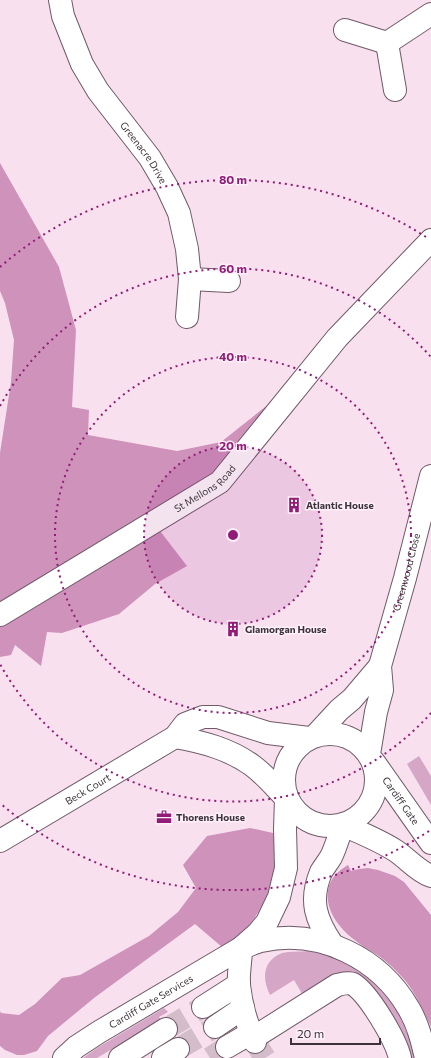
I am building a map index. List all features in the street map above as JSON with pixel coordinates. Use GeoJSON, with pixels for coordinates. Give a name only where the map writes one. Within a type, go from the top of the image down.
{"type":"FeatureCollection","features":[{"type":"Feature","properties":{"kind":"street","name":"Greenacre Drive"},"geometry":{"type":"LineString","coordinates":[[60,0],[63,16],[82,64],[98,91],[150,158],[167,187],[179,214],[187,249],[190,279],[187,317]]}},
{"type":"Feature","properties":{"kind":"street"},"geometry":{"type":"LineString","coordinates":[[387,43],[431,14]]}},
{"type":"Feature","properties":{"kind":"street"},"geometry":{"type":"LineString","coordinates":[[345,30],[387,43]]}},
{"type":"Feature","properties":{"kind":"street"},"geometry":{"type":"LineString","coordinates":[[387,43],[395,90]]}},
{"type":"Feature","properties":{"kind":"street","name":"St Mellons Road"},"geometry":{"type":"LineString","coordinates":[[0,615],[220,482],[336,338],[431,240]]}},
{"type":"Feature","properties":{"kind":"street"},"geometry":{"type":"LineString","coordinates":[[190,279],[229,281]]}},
{"type":"Feature","properties":{"kind":"street","name":"Greenwood Close"},"geometry":{"type":"LineString","coordinates":[[370,756],[376,712],[382,690],[380,666],[405,578],[431,476]]}},
{"type":"Feature","properties":{"kind":"street","name":"Greenwood Close"},"geometry":{"type":"LineString","coordinates":[[312,737],[338,710],[352,699],[380,666]]}},
{"type":"Feature","properties":{"kind":"street","name":"Beck Court"},"geometry":{"type":"LineString","coordinates":[[0,841],[175,737],[185,724],[203,717],[218,718],[268,733],[312,737]]}},
{"type":"Feature","properties":{"kind":"street","name":"Cardiff Gate"},"geometry":{"type":"LineString","coordinates":[[312,737],[327,733],[346,736],[360,744],[431,843]]}},
{"type":"Feature","properties":{"kind":"street"},"geometry":{"type":"LineString","coordinates":[[175,737],[201,741],[235,755],[252,766],[286,798],[298,813],[314,823],[333,826],[343,825],[373,838],[394,850],[423,873],[431,876]]}},
{"type":"Feature","properties":{"kind":"street"},"geometry":{"type":"LineString","coordinates":[[286,798],[284,782],[285,766],[288,758],[295,750],[312,737]]}},
{"type":"Feature","properties":{"kind":"street","name":"Cardiff Gate"},"geometry":{"type":"LineString","coordinates":[[343,825],[356,819],[365,809],[374,793],[376,775],[370,756]]}},
{"type":"Feature","properties":{"kind":"street","name":"Cardiff Gate Services"},"geometry":{"type":"LineString","coordinates":[[64,1058],[76,1047],[99,1032],[241,948],[258,933],[267,922],[279,897],[286,868],[284,829],[286,798]]}},
{"type":"Feature","properties":{"kind":"street"},"geometry":{"type":"LineString","coordinates":[[332,944],[324,932],[316,915],[314,900],[319,879],[331,856],[343,825]]}},
{"type":"Feature","properties":{"kind":"street","name":"Cardiff Gate Services"},"geometry":{"type":"LineString","coordinates":[[241,948],[261,941],[278,939],[306,940],[332,944],[363,960],[388,980],[398,992],[419,1030],[426,1058]]}},
{"type":"Feature","properties":{"kind":"street"},"geometry":{"type":"LineString","coordinates":[[241,948],[239,984],[243,1008],[253,1038]]}},
{"type":"Feature","properties":{"kind":"street"},"geometry":{"type":"LineString","coordinates":[[227,1047],[253,1038],[337,985],[346,983],[352,984],[372,1005],[393,1039],[399,1051],[400,1058]]}},
{"type":"Feature","properties":{"kind":"street"},"geometry":{"type":"LineString","coordinates":[[203,1007],[239,984]]}},
{"type":"Feature","properties":{"kind":"street"},"geometry":{"type":"LineString","coordinates":[[215,1027],[243,1008]]}},
{"type":"Feature","properties":{"kind":"street"},"geometry":{"type":"LineString","coordinates":[[120,1058],[166,1029]]}},
{"type":"Feature","properties":{"kind":"shaded area"},"geometry":{"type":"Polygon","coordinates":[[[0,163],[59,267],[76,330],[72,407],[89,410],[88,435],[177,451],[221,442],[284,392],[225,466],[0,605],[0,453],[11,382],[14,340],[5,303],[0,291],[0,163]]]}},
{"type":"Feature","properties":{"kind":"shaded area"},"geometry":{"type":"Polygon","coordinates":[[[157,527],[187,566],[155,584],[119,614],[62,633],[47,632],[41,666],[15,645],[11,655],[0,657],[0,618],[157,527]]]}},
{"type":"Feature","properties":{"kind":"shaded area"},"geometry":{"type":"Polygon","coordinates":[[[419,756],[431,776],[431,805],[407,764],[419,756]]]}},
{"type":"Feature","properties":{"kind":"shaded area"},"geometry":{"type":"Polygon","coordinates":[[[250,828],[273,833],[275,864],[272,883],[264,903],[240,936],[222,947],[195,924],[94,998],[48,1036],[37,1051],[24,1055],[17,1055],[0,1046],[0,1011],[1,1013],[19,1015],[35,1004],[62,978],[80,975],[149,936],[178,912],[196,888],[183,865],[207,836],[250,828]]]}},
{"type":"Feature","properties":{"kind":"shaded area"},"geometry":{"type":"Polygon","coordinates":[[[348,865],[351,871],[368,868],[395,876],[404,882],[431,915],[431,1027],[422,1007],[407,982],[382,958],[344,931],[331,912],[328,898],[329,886],[335,875],[348,865]]]}},
{"type":"Feature","properties":{"kind":"shaded area"},"geometry":{"type":"Polygon","coordinates":[[[308,951],[331,956],[353,966],[378,986],[389,998],[405,1026],[414,1058],[407,1058],[363,984],[304,997],[294,980],[270,995],[267,989],[265,977],[267,966],[275,956],[288,952],[308,951]]]}},
{"type":"Feature","properties":{"kind":"shaded area"},"geometry":{"type":"Polygon","coordinates":[[[164,1008],[168,1012],[159,1017],[161,1020],[97,1058],[83,1058],[97,1048],[164,1008]]]}},
{"type":"Feature","properties":{"kind":"tunnel"},"geometry":{"type":"LineString","coordinates":[[166,1029],[203,1007]]}},
{"type":"Feature","properties":{"kind":"tunnel"},"geometry":{"type":"LineString","coordinates":[[178,1049],[215,1027]]}},
{"type":"Feature","properties":{"kind":"tunnel"},"geometry":{"type":"LineString","coordinates":[[255,1042],[265,1058]]}},
{"type":"Feature","properties":{"kind":"tunnel"},"geometry":{"type":"LineString","coordinates":[[210,1058],[227,1047]]}},
{"type":"Feature","properties":{"kind":"place","name":"Atlantic House"},"geometry":{"type":"Point","coordinates":[294,505]}},
{"type":"Feature","properties":{"kind":"place","name":"Glamorgan House"},"geometry":{"type":"Point","coordinates":[233,629]}},
{"type":"Feature","properties":{"kind":"place","name":"Thorens House"},"geometry":{"type":"Point","coordinates":[164,817]}}]}
